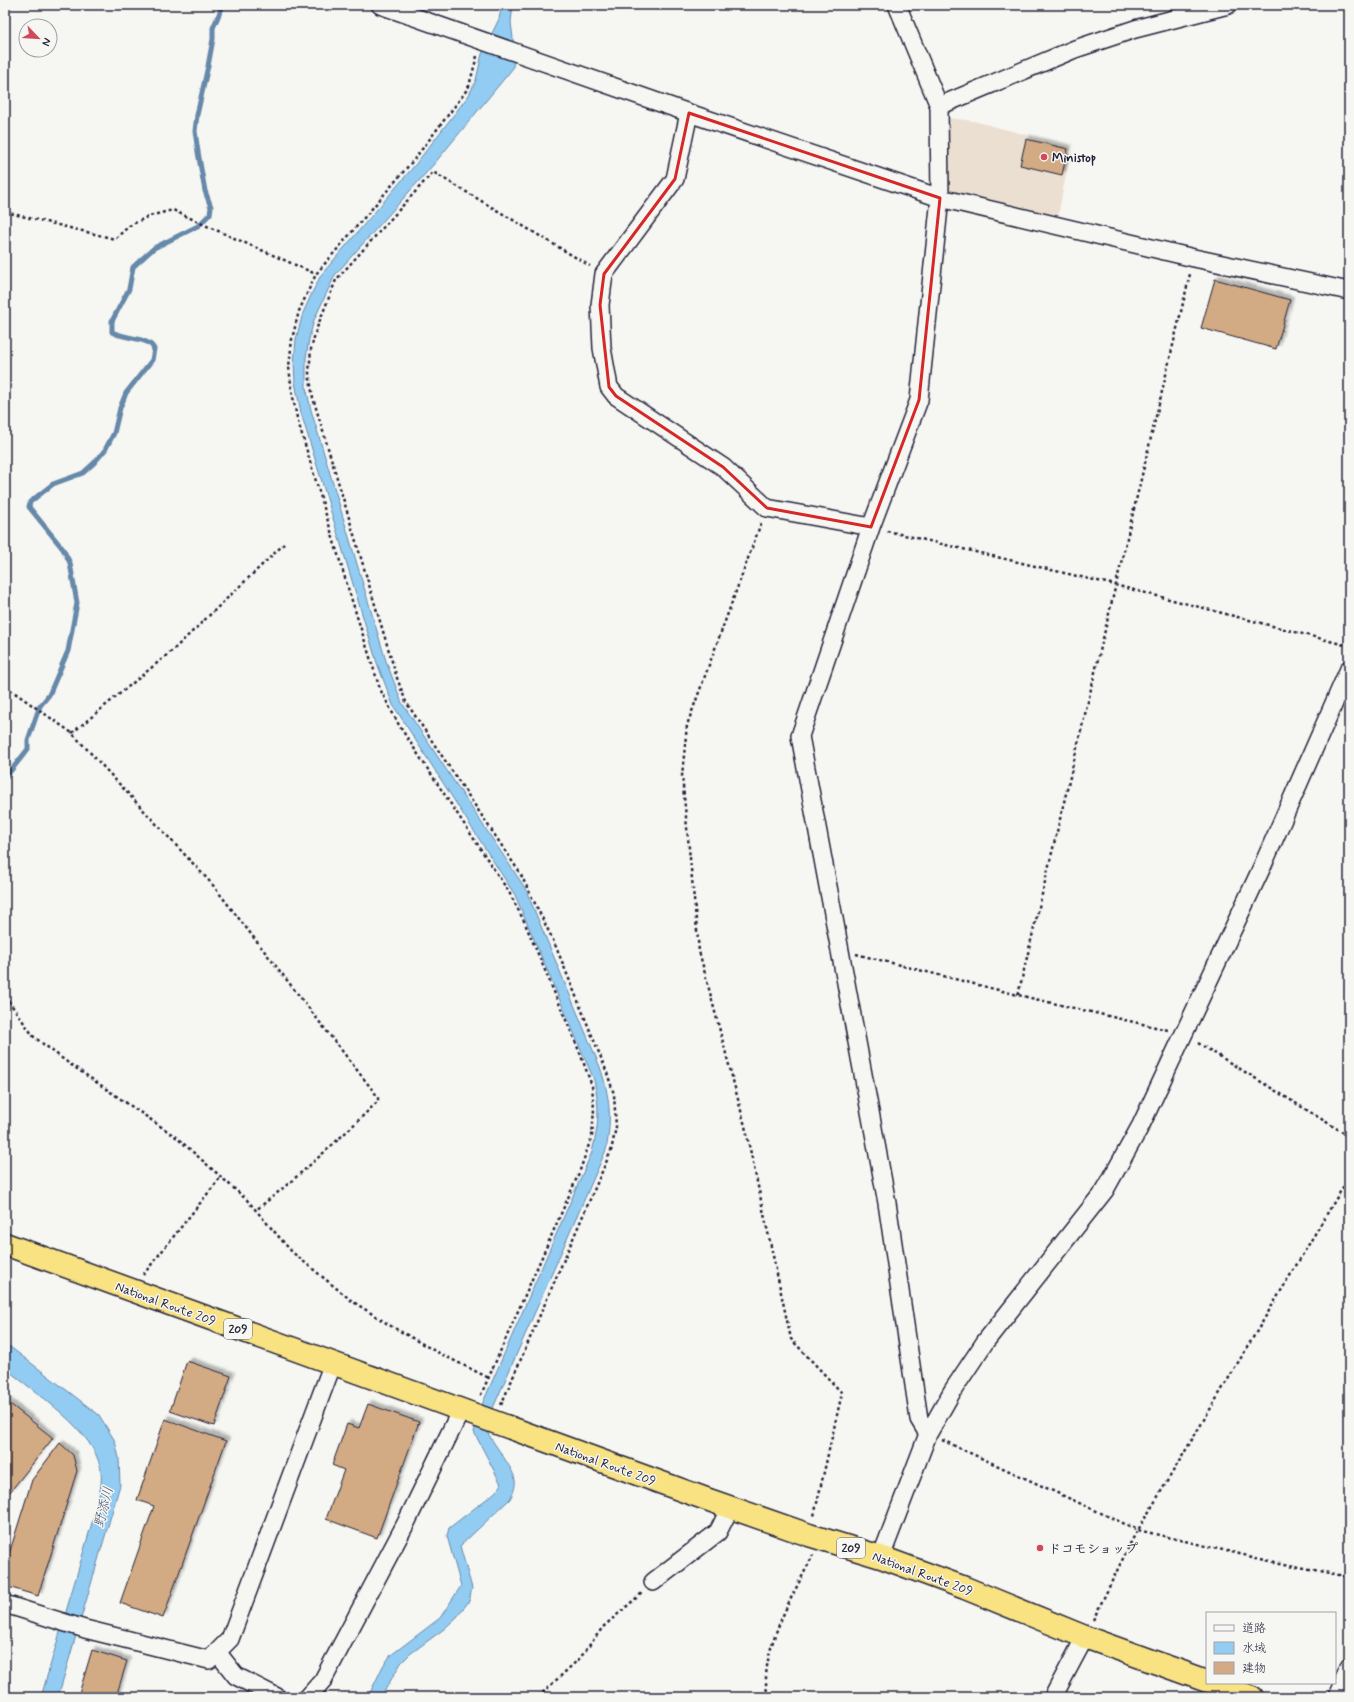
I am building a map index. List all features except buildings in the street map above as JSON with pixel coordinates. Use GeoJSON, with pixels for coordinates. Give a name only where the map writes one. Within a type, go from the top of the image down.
{"type":"FeatureCollection","features":[{"type":"Feature","properties":{"kind":"highway","name":"National Route 209"},"geometry":{"type":"LineString","coordinates":[[5,1244],[466,1412],[496,1416],[730,1508],[881,1557],[965,1588],[1085,1637],[1206,1681]]}},
{"type":"Feature","properties":{"kind":"highway"},"geometry":{"type":"LineString","coordinates":[[1216,1684],[1252,1697]]}},
{"type":"Feature","properties":{"kind":"street"},"geometry":{"type":"LineString","coordinates":[[380,5],[689,114],[940,198],[1194,258],[1349,291]]}},
{"type":"Feature","properties":{"kind":"street"},"geometry":{"type":"LineString","coordinates":[[897,5],[939,106],[940,198],[919,400],[871,527],[800,736],[887,1203],[919,1419],[928,1434]]}},
{"type":"Feature","properties":{"kind":"street"},"geometry":{"type":"LineString","coordinates":[[939,106],[1075,50],[1135,29],[1228,5]]}},
{"type":"Feature","properties":{"kind":"street"},"geometry":{"type":"LineString","coordinates":[[689,114],[675,179],[604,274],[600,305],[602,348],[609,387],[616,396],[723,467],[767,508],[871,527]]}},
{"type":"Feature","properties":{"kind":"street"},"geometry":{"type":"LineString","coordinates":[[881,1557],[928,1434],[953,1390],[985,1342],[1105,1190],[1141,1125],[1262,867],[1349,669]]}},
{"type":"Feature","properties":{"kind":"street"},"geometry":{"type":"LineString","coordinates":[[5,1604],[85,1629],[209,1660],[230,1639],[333,1363]]}},
{"type":"Feature","properties":{"kind":"street"},"geometry":{"type":"LineString","coordinates":[[308,1697],[323,1680],[466,1412]]}},
{"type":"Feature","properties":{"kind":"street"},"geometry":{"type":"LineString","coordinates":[[653,1582],[718,1532],[730,1508]]}},
{"type":"Feature","properties":{"kind":"street"},"geometry":{"type":"LineString","coordinates":[[1053,1697],[1085,1637]]}},
{"type":"Feature","properties":{"kind":"street"},"geometry":{"type":"LineString","coordinates":[[217,1652],[236,1676],[277,1697]]}},
{"type":"Feature","properties":{"kind":"street"},"geometry":{"type":"LineString","coordinates":[[1336,1697],[1349,1668]]}},
{"type":"Feature","properties":{"kind":"path"},"geometry":{"type":"LineString","coordinates":[[5,996],[34,1037],[66,1062],[176,1137],[256,1210],[292,1252],[352,1301],[422,1344],[489,1378],[579,1173],[592,1136],[594,1115],[592,1086],[580,1053],[524,921],[509,892],[400,727],[380,689],[297,418],[289,367],[292,339],[299,311],[316,274],[416,156],[464,94],[469,86],[480,41]]}},
{"type":"Feature","properties":{"kind":"path"},"geometry":{"type":"LineString","coordinates":[[496,1416],[611,1151],[616,1127],[614,1094],[606,1070],[554,942],[520,873],[410,708],[404,696],[397,678],[313,398],[309,373],[316,330],[336,280],[434,172],[604,274]]}},
{"type":"Feature","properties":{"kind":"path"},"geometry":{"type":"LineString","coordinates":[[5,212],[115,239],[129,226],[149,216],[174,210],[316,274]]}},
{"type":"Feature","properties":{"kind":"path"},"geometry":{"type":"LineString","coordinates":[[1018,995],[1194,258]]}},
{"type":"Feature","properties":{"kind":"path"},"geometry":{"type":"LineString","coordinates":[[767,508],[687,725],[682,776],[699,951],[745,1126],[791,1339],[842,1393],[815,1536],[774,1636],[767,1662],[766,1688],[768,1697]]}},
{"type":"Feature","properties":{"kind":"path"},"geometry":{"type":"LineString","coordinates":[[871,527],[1115,585],[1349,646]]}},
{"type":"Feature","properties":{"kind":"path"},"geometry":{"type":"LineString","coordinates":[[72,733],[173,650],[284,544]]}},
{"type":"Feature","properties":{"kind":"path"},"geometry":{"type":"LineString","coordinates":[[5,686],[72,733],[212,884],[378,1097],[378,1101],[347,1132],[298,1177],[256,1210]]}},
{"type":"Feature","properties":{"kind":"path"},"geometry":{"type":"LineString","coordinates":[[840,950],[1018,995],[1185,1034],[1349,1136]]}},
{"type":"Feature","properties":{"kind":"path"},"geometry":{"type":"LineString","coordinates":[[1085,1637],[1138,1530],[1349,1177]]}},
{"type":"Feature","properties":{"kind":"path"},"geometry":{"type":"LineString","coordinates":[[131,1290],[220,1178]]}},
{"type":"Feature","properties":{"kind":"path"},"geometry":{"type":"LineString","coordinates":[[928,1434],[1138,1530],[1265,1560],[1349,1576]]}},
{"type":"Feature","properties":{"kind":"path"},"geometry":{"type":"LineString","coordinates":[[538,1697],[580,1658],[603,1627],[653,1582]]}},
{"type":"Feature","properties":{"kind":"highlighted area"},"geometry":{"type":"Polygon","coordinates":[[[689,113],[940,198],[919,400],[871,527],[767,508],[723,467],[616,396],[609,387],[600,305],[604,274],[675,179],[689,113]]]}},
{"type":"Feature","properties":{"kind":"shaded area"},"geometry":{"type":"Polygon","coordinates":[[[949,118],[973,121],[1027,135],[1029,139],[1071,148],[1058,216],[955,195],[948,187],[949,118]]]}},
{"type":"Feature","properties":{"kind":"water"},"geometry":{"type":"Polygon","coordinates":[[[502,5],[513,5],[511,22],[514,47],[513,68],[434,164],[335,275],[314,320],[309,339],[306,358],[306,387],[311,410],[386,661],[402,703],[525,888],[600,1067],[608,1098],[609,1128],[606,1150],[493,1408],[488,1433],[514,1475],[515,1485],[510,1499],[460,1546],[472,1588],[469,1601],[457,1617],[444,1629],[410,1654],[401,1663],[381,1697],[368,1697],[383,1666],[391,1655],[440,1618],[461,1586],[447,1536],[449,1528],[501,1486],[474,1432],[481,1407],[592,1152],[598,1116],[594,1080],[515,895],[393,705],[377,663],[301,413],[295,382],[294,364],[296,339],[303,313],[321,275],[415,165],[469,95],[476,80],[482,54],[499,19],[502,5]]]}},
{"type":"Feature","properties":{"kind":"water","name":"野添川"},"geometry":{"type":"Polygon","coordinates":[[[5,1343],[99,1415],[115,1441],[119,1458],[120,1485],[58,1697],[41,1697],[94,1516],[100,1488],[101,1471],[97,1456],[76,1427],[47,1401],[5,1368],[5,1343]]]}},
{"type":"Feature","properties":{"kind":"waterway"},"geometry":{"type":"LineString","coordinates":[[5,778],[28,749],[28,740],[40,706],[49,695],[68,651],[77,603],[70,563],[63,549],[29,507],[30,502],[53,484],[83,473],[94,463],[105,450],[114,433],[120,408],[126,393],[152,360],[154,349],[147,342],[112,332],[112,321],[129,289],[133,267],[154,248],[198,226],[210,214],[211,207],[205,191],[195,131],[213,39],[213,28],[223,5]]}},
{"type":"Feature","properties":{"kind":"place","name":"Ministop"},"geometry":{"type":"Point","coordinates":[1044,157]}},
{"type":"Feature","properties":{"kind":"place","name":"ドコモショップ"},"geometry":{"type":"Point","coordinates":[1040,1548]}}]}
